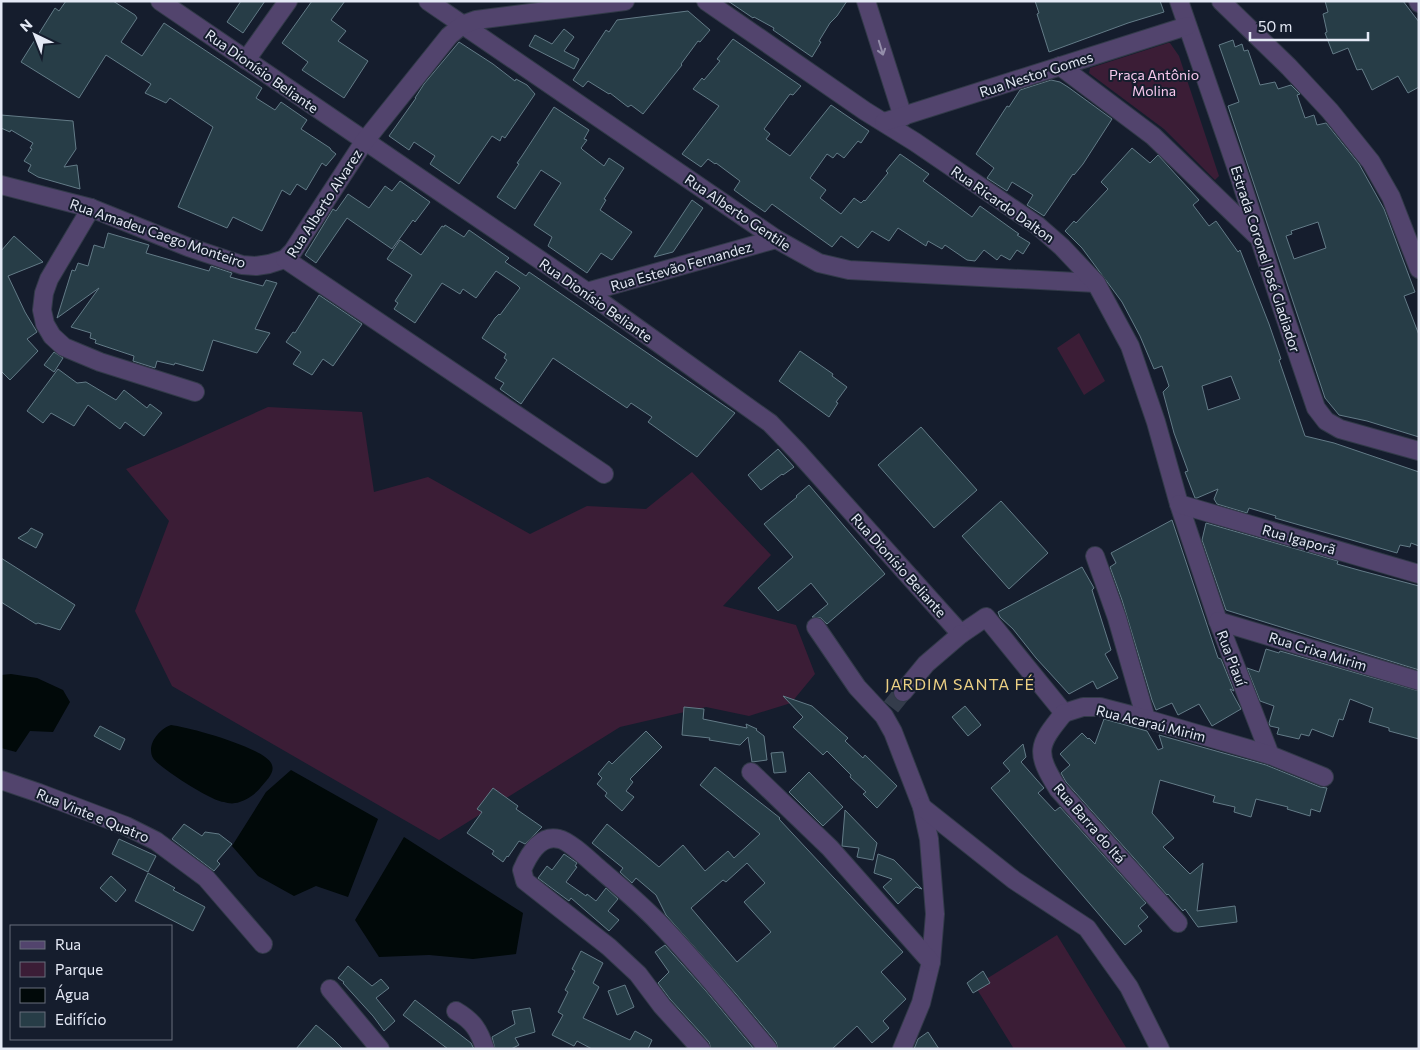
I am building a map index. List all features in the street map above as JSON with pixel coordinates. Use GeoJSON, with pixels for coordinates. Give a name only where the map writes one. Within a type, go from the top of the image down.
{"type":"FeatureCollection","features":[{"type":"Feature","properties":{"kind":"street","name":"Rua Dionísio Beliante"},"geometry":{"type":"LineString","coordinates":[[160,1],[364,142],[587,292],[770,423],[961,634]]}},
{"type":"Feature","properties":{"kind":"street"},"geometry":{"type":"LineString","coordinates":[[246,60],[288,1]]}},
{"type":"Feature","properties":{"kind":"street","name":"Rua Alberto Gentile"},"geometry":{"type":"LineString","coordinates":[[428,1],[776,239],[819,263],[849,270],[1096,283]]}},
{"type":"Feature","properties":{"kind":"street","name":"Rua Alberto Alvarez"},"geometry":{"type":"LineString","coordinates":[[604,474],[285,259],[293,252],[364,142],[449,36],[462,25],[476,20],[625,1]]}},
{"type":"Feature","properties":{"kind":"street","name":"Rua Ricardo Dalton"},"geometry":{"type":"LineString","coordinates":[[706,1],[865,111],[1038,226],[1062,247],[1096,283],[1130,346],[1156,422],[1178,504]]}},
{"type":"Feature","properties":{"kind":"street"},"geometry":{"type":"LineString","coordinates":[[866,1],[903,117]]}},
{"type":"Feature","properties":{"kind":"street","name":"Estrada Coronel José Gladiador"},"geometry":{"type":"LineString","coordinates":[[1179,1],[1316,408],[1326,422],[1340,429],[1419,451]]}},
{"type":"Feature","properties":{"kind":"street"},"geometry":{"type":"LineString","coordinates":[[1221,1],[1289,67],[1330,111],[1371,162],[1391,197],[1419,269]]}},
{"type":"Feature","properties":{"kind":"street","name":"Rua Nestor Gomes"},"geometry":{"type":"LineString","coordinates":[[884,122],[1187,26]]}},
{"type":"Feature","properties":{"kind":"street"},"geometry":{"type":"LineString","coordinates":[[1060,66],[1152,136],[1258,237]]}},
{"type":"Feature","properties":{"kind":"street","name":"Rua Amadeu Caego Monteiro"},"geometry":{"type":"LineString","coordinates":[[1,185],[92,208],[188,247],[242,265],[256,266],[285,259]]}},
{"type":"Feature","properties":{"kind":"street"},"geometry":{"type":"LineString","coordinates":[[92,208],[49,279],[44,293],[42,310],[44,324],[52,336],[64,347],[100,362],[195,392]]}},
{"type":"Feature","properties":{"kind":"street","name":"Rua Estevão Fernandez"},"geometry":{"type":"LineString","coordinates":[[587,292],[776,239]]}},
{"type":"Feature","properties":{"kind":"street","name":"Rua Igaporã"},"geometry":{"type":"LineString","coordinates":[[1178,504],[1419,574]]}},
{"type":"Feature","properties":{"kind":"street","name":"Rua Piauí"},"geometry":{"type":"LineString","coordinates":[[1178,504],[1218,621],[1270,755]]}},
{"type":"Feature","properties":{"kind":"street"},"geometry":{"type":"LineString","coordinates":[[1095,556],[1117,618],[1146,718]]}},
{"type":"Feature","properties":{"kind":"street"},"geometry":{"type":"LineString","coordinates":[[903,692],[926,664],[961,634],[986,617],[1064,713]]}},
{"type":"Feature","properties":{"kind":"street","name":"Rua Crixa Mirim"},"geometry":{"type":"LineString","coordinates":[[1218,621],[1419,681]]}},
{"type":"Feature","properties":{"kind":"street"},"geometry":{"type":"LineString","coordinates":[[816,627],[857,687],[888,712],[893,732],[922,807],[929,839],[935,914],[931,962],[921,1003],[902,1049]]}},
{"type":"Feature","properties":{"kind":"street","name":"Rua Acaraú Mirim"},"geometry":{"type":"LineString","coordinates":[[1064,713],[1083,707],[1100,707],[1146,718],[1270,755]]}},
{"type":"Feature","properties":{"kind":"street","name":"Rua Barra do Itá"},"geometry":{"type":"LineString","coordinates":[[1064,713],[1047,734],[1041,753],[1046,770],[1058,789],[1178,923]]}},
{"type":"Feature","properties":{"kind":"street"},"geometry":{"type":"LineString","coordinates":[[1270,755],[1324,777]]}},
{"type":"Feature","properties":{"kind":"street"},"geometry":{"type":"LineString","coordinates":[[751,772],[830,848],[931,962]]}},
{"type":"Feature","properties":{"kind":"street","name":"Rua Vinte e Quatro"},"geometry":{"type":"LineString","coordinates":[[1,780],[39,792],[126,826],[156,841],[206,878],[263,944]]}},
{"type":"Feature","properties":{"kind":"street"},"geometry":{"type":"LineString","coordinates":[[922,807],[1014,880],[1087,928],[1129,987],[1160,1049]]}},
{"type":"Feature","properties":{"kind":"street"},"geometry":{"type":"LineString","coordinates":[[701,1049],[662,1006],[638,974],[609,947],[525,881],[522,870],[529,854],[545,840],[559,839],[581,853],[627,892],[664,929],[768,1049]]}},
{"type":"Feature","properties":{"kind":"street"},"geometry":{"type":"LineString","coordinates":[[330,989],[380,1049]]}},
{"type":"Feature","properties":{"kind":"street"},"geometry":{"type":"LineString","coordinates":[[456,1011],[474,1024],[485,1049]]}},
{"type":"Feature","properties":{"kind":"green space","name":"Praça Antônio Molina"},"geometry":{"type":"Polygon","coordinates":[[[1170,43],[1179,56],[1219,176],[1215,180],[1164,129],[1089,73],[1090,68],[1170,43]]]}},
{"type":"Feature","properties":{"kind":"green space"},"geometry":{"type":"Polygon","coordinates":[[[1079,333],[1105,381],[1084,395],[1057,348],[1079,333]]]}},
{"type":"Feature","properties":{"kind":"green space"},"geometry":{"type":"Polygon","coordinates":[[[268,407],[362,412],[374,492],[428,477],[530,534],[587,506],[646,509],[692,472],[771,555],[723,606],[796,625],[815,674],[791,703],[749,716],[706,707],[620,727],[439,840],[172,686],[135,611],[169,521],[126,469],[268,407]]]}},
{"type":"Feature","properties":{"kind":"green space"},"geometry":{"type":"Polygon","coordinates":[[[1057,935],[1127,1049],[1014,1049],[975,986],[1057,935]]]}},
{"type":"Feature","properties":{"kind":"water"},"geometry":{"type":"Polygon","coordinates":[[[11,674],[37,678],[63,690],[70,702],[53,732],[30,731],[16,752],[1,748],[1,675],[11,674]]]}},
{"type":"Feature","properties":{"kind":"water"},"geometry":{"type":"Polygon","coordinates":[[[171,725],[209,734],[242,745],[267,758],[273,768],[271,774],[256,792],[242,801],[230,803],[209,796],[175,776],[153,758],[151,753],[152,743],[162,730],[171,725]]]}},
{"type":"Feature","properties":{"kind":"water"},"geometry":{"type":"Polygon","coordinates":[[[291,770],[378,819],[348,897],[316,886],[294,896],[258,876],[232,846],[266,792],[291,770]]]}},
{"type":"Feature","properties":{"kind":"water"},"geometry":{"type":"Polygon","coordinates":[[[404,837],[523,913],[516,954],[473,959],[429,955],[379,957],[355,920],[404,837]]]}},
{"type":"Feature","properties":{"kind":"building"},"geometry":{"type":"Polygon","coordinates":[[[66,1],[113,1],[135,15],[137,18],[121,42],[142,56],[164,23],[262,88],[256,98],[275,110],[281,102],[307,120],[301,129],[336,154],[326,166],[322,163],[306,190],[297,184],[290,195],[282,190],[262,231],[233,217],[227,228],[178,207],[213,127],[170,98],[166,103],[145,93],[151,84],[106,55],[79,98],[21,62],[55,8],[59,11],[66,1]]]}},
{"type":"Feature","properties":{"kind":"building"},"geometry":{"type":"Polygon","coordinates":[[[241,1],[265,1],[243,33],[227,22],[241,1]]]}},
{"type":"Feature","properties":{"kind":"building"},"geometry":{"type":"Polygon","coordinates":[[[312,1],[345,1],[331,20],[346,31],[338,41],[368,61],[344,98],[302,70],[308,62],[282,43],[312,1]]]}},
{"type":"Feature","properties":{"kind":"building"},"geometry":{"type":"Polygon","coordinates":[[[728,1],[847,1],[830,23],[812,57],[773,30],[774,28],[753,18],[728,1]]]}},
{"type":"Feature","properties":{"kind":"building"},"geometry":{"type":"Polygon","coordinates":[[[1035,1],[1160,1],[1164,12],[1049,52],[1037,14],[1039,13],[1035,1]]]}},
{"type":"Feature","properties":{"kind":"building"},"geometry":{"type":"Polygon","coordinates":[[[1325,1],[1403,1],[1419,22],[1419,87],[1408,93],[1398,76],[1372,90],[1362,69],[1357,70],[1348,48],[1333,54],[1325,33],[1327,32],[1323,14],[1328,12],[1325,1]]]}},
{"type":"Feature","properties":{"kind":"building"},"geometry":{"type":"Polygon","coordinates":[[[688,11],[710,30],[700,42],[698,41],[682,65],[643,114],[631,105],[628,107],[610,93],[588,81],[583,87],[573,80],[606,30],[609,32],[617,20],[688,11]]]}},
{"type":"Feature","properties":{"kind":"building"},"geometry":{"type":"Polygon","coordinates":[[[564,29],[574,37],[564,51],[579,59],[574,69],[529,46],[535,35],[552,44],[564,29]]]}},
{"type":"Feature","properties":{"kind":"building"},"geometry":{"type":"Polygon","coordinates":[[[733,39],[801,86],[793,95],[790,94],[764,129],[770,134],[766,139],[790,156],[831,105],[869,131],[861,143],[858,141],[844,158],[837,153],[833,158],[827,154],[810,178],[826,190],[820,198],[841,214],[854,198],[861,203],[865,201],[888,173],[886,171],[900,154],[929,174],[923,181],[972,217],[980,206],[1019,234],[1017,235],[1030,243],[1023,254],[1017,250],[1010,260],[1001,255],[997,260],[984,250],[975,261],[967,260],[945,245],[942,249],[928,241],[926,246],[898,228],[889,241],[872,231],[858,248],[841,236],[832,247],[772,204],[765,212],[749,201],[734,190],[740,181],[716,163],[708,159],[701,167],[682,154],[719,106],[693,89],[702,78],[704,80],[720,61],[717,59],[733,39]]]}},
{"type":"Feature","properties":{"kind":"building"},"geometry":{"type":"Polygon","coordinates":[[[1233,40],[1235,47],[1242,44],[1244,51],[1248,50],[1260,85],[1275,82],[1278,89],[1291,85],[1300,94],[1297,95],[1305,118],[1314,115],[1317,125],[1326,123],[1359,164],[1384,209],[1415,292],[1404,296],[1419,335],[1419,437],[1367,421],[1339,415],[1325,398],[1228,106],[1239,102],[1219,45],[1233,40]],[[1318,222],[1291,231],[1292,234],[1286,236],[1294,259],[1326,248],[1318,222]]]}},
{"type":"Feature","properties":{"kind":"building"},"geometry":{"type":"Polygon","coordinates":[[[459,42],[515,81],[516,79],[527,85],[535,94],[505,138],[502,136],[500,141],[492,136],[459,184],[430,164],[435,156],[414,142],[409,150],[389,136],[424,84],[459,42]]]}},
{"type":"Feature","properties":{"kind":"building"},"geometry":{"type":"Polygon","coordinates":[[[1051,80],[1060,82],[1068,87],[1112,119],[1083,164],[1073,174],[1044,216],[1027,205],[1033,195],[1012,182],[1007,191],[987,178],[994,168],[976,154],[1007,106],[1009,107],[1020,90],[1051,80]]]}},
{"type":"Feature","properties":{"kind":"building"},"geometry":{"type":"Polygon","coordinates":[[[554,107],[589,130],[584,139],[587,140],[581,148],[583,150],[604,166],[609,158],[624,168],[604,199],[606,200],[600,210],[632,232],[612,260],[601,253],[587,273],[548,246],[552,237],[534,225],[561,183],[541,170],[515,209],[497,197],[554,107]]]}},
{"type":"Feature","properties":{"kind":"building"},"geometry":{"type":"Polygon","coordinates":[[[1,115],[73,121],[76,149],[64,167],[77,165],[80,189],[38,177],[28,171],[31,165],[24,161],[32,149],[30,148],[33,143],[11,130],[10,132],[1,128],[1,115]]]}},
{"type":"Feature","properties":{"kind":"building"},"geometry":{"type":"Polygon","coordinates":[[[1132,148],[1150,163],[1158,155],[1199,200],[1193,205],[1209,226],[1216,221],[1238,252],[1240,250],[1269,324],[1305,436],[1334,443],[1419,472],[1419,546],[1411,543],[1410,547],[1400,545],[1397,553],[1275,518],[1276,516],[1249,508],[1247,513],[1217,504],[1214,499],[1218,489],[1195,498],[1185,472],[1188,471],[1174,433],[1163,392],[1169,386],[1162,366],[1154,369],[1140,336],[1122,302],[1082,248],[1065,231],[1074,221],[1076,223],[1108,189],[1101,182],[1132,148]],[[1231,376],[1202,386],[1208,410],[1240,399],[1231,376]]]}},
{"type":"Feature","properties":{"kind":"building"},"geometry":{"type":"Polygon","coordinates":[[[400,181],[430,202],[415,222],[413,220],[392,249],[347,218],[316,263],[305,255],[333,209],[336,211],[348,194],[369,208],[385,186],[392,191],[400,181]]]}},
{"type":"Feature","properties":{"kind":"building"},"geometry":{"type":"Polygon","coordinates":[[[692,200],[703,208],[673,252],[654,257],[692,200]]]}},
{"type":"Feature","properties":{"kind":"building"},"geometry":{"type":"Polygon","coordinates":[[[445,225],[464,237],[469,230],[509,258],[505,262],[526,276],[529,272],[735,413],[697,457],[648,422],[652,417],[631,403],[627,408],[553,358],[521,404],[500,389],[504,383],[495,378],[507,360],[504,358],[506,354],[482,338],[495,318],[500,315],[520,288],[517,285],[496,271],[476,298],[463,289],[460,294],[442,283],[415,323],[394,309],[398,303],[395,301],[412,275],[387,259],[400,240],[421,255],[442,226],[444,227],[445,225]]]}},
{"type":"Feature","properties":{"kind":"building"},"geometry":{"type":"Polygon","coordinates":[[[108,233],[149,245],[146,253],[209,271],[211,266],[232,273],[230,277],[263,286],[266,280],[277,283],[255,329],[270,333],[257,353],[213,340],[203,371],[175,363],[174,365],[157,361],[155,368],[133,361],[134,356],[95,343],[96,340],[90,338],[91,333],[71,327],[99,288],[57,318],[72,270],[75,271],[78,263],[88,266],[94,245],[104,248],[108,233]]]}},
{"type":"Feature","properties":{"kind":"building"},"geometry":{"type":"Polygon","coordinates":[[[14,236],[43,262],[8,276],[37,332],[27,339],[38,351],[10,380],[1,371],[1,251],[14,236]]]}},
{"type":"Feature","properties":{"kind":"building"},"geometry":{"type":"Polygon","coordinates":[[[319,295],[362,324],[333,366],[323,359],[312,375],[293,364],[301,352],[286,342],[293,332],[295,333],[319,295]]]}},
{"type":"Feature","properties":{"kind":"building"},"geometry":{"type":"Polygon","coordinates":[[[800,351],[833,374],[832,376],[847,387],[836,402],[838,403],[829,417],[779,381],[800,351]]]}},
{"type":"Feature","properties":{"kind":"building"},"geometry":{"type":"Polygon","coordinates":[[[54,352],[63,358],[54,372],[44,365],[54,352]]]}},
{"type":"Feature","properties":{"kind":"building"},"geometry":{"type":"Polygon","coordinates":[[[58,369],[77,383],[86,382],[116,400],[124,390],[147,408],[150,404],[162,413],[144,436],[125,422],[120,429],[88,405],[74,426],[51,413],[43,423],[27,411],[58,369]]]}},
{"type":"Feature","properties":{"kind":"building"},"geometry":{"type":"Polygon","coordinates":[[[921,427],[977,490],[934,528],[878,465],[921,427]]]}},
{"type":"Feature","properties":{"kind":"building"},"geometry":{"type":"Polygon","coordinates":[[[778,449],[794,467],[761,490],[748,475],[778,449]]]}},
{"type":"Feature","properties":{"kind":"building"},"geometry":{"type":"Polygon","coordinates":[[[809,485],[885,574],[827,624],[821,618],[812,617],[828,604],[811,583],[778,611],[758,588],[793,557],[764,524],[809,485]]]}},
{"type":"Feature","properties":{"kind":"building"},"geometry":{"type":"Polygon","coordinates":[[[1001,501],[1048,553],[1009,589],[962,536],[1001,501]]]}},
{"type":"Feature","properties":{"kind":"building"},"geometry":{"type":"Polygon","coordinates":[[[1172,520],[1218,658],[1221,659],[1234,691],[1230,689],[1241,709],[1212,726],[1199,704],[1178,715],[1172,703],[1156,710],[1110,567],[1116,563],[1111,553],[1172,520]]]}},
{"type":"Feature","properties":{"kind":"building"},"geometry":{"type":"Polygon","coordinates":[[[1206,523],[1338,561],[1337,564],[1419,586],[1419,670],[1226,610],[1202,540],[1206,523]]]}},
{"type":"Feature","properties":{"kind":"building"},"geometry":{"type":"Polygon","coordinates":[[[31,528],[43,534],[36,548],[18,538],[31,528]]]}},
{"type":"Feature","properties":{"kind":"building"},"geometry":{"type":"Polygon","coordinates":[[[1,558],[75,605],[60,630],[36,624],[1,602],[1,558]]]}},
{"type":"Feature","properties":{"kind":"building"},"geometry":{"type":"Polygon","coordinates":[[[1082,567],[1094,588],[1092,590],[1111,650],[1105,654],[1118,678],[1097,689],[1093,681],[1069,694],[1036,658],[1013,629],[1000,617],[998,612],[1082,567]]]}},
{"type":"Feature","properties":{"kind":"building"},"geometry":{"type":"Polygon","coordinates":[[[1266,649],[1279,653],[1280,651],[1419,691],[1419,739],[1389,731],[1389,728],[1369,722],[1373,708],[1350,699],[1343,720],[1339,719],[1333,737],[1312,729],[1309,736],[1301,734],[1299,739],[1277,734],[1279,728],[1270,726],[1269,723],[1274,706],[1260,701],[1247,668],[1259,672],[1266,649]]]}},
{"type":"Feature","properties":{"kind":"building"},"geometry":{"type":"Polygon","coordinates":[[[783,696],[812,706],[848,738],[845,741],[863,758],[865,755],[897,786],[877,808],[863,794],[866,792],[827,751],[823,755],[793,727],[803,717],[783,696]]]}},
{"type":"Feature","properties":{"kind":"building"},"geometry":{"type":"Polygon","coordinates":[[[965,706],[981,725],[968,736],[952,717],[965,706]]]}},
{"type":"Feature","properties":{"kind":"building"},"geometry":{"type":"Polygon","coordinates":[[[684,707],[704,709],[703,719],[747,728],[746,724],[757,729],[764,736],[767,760],[752,762],[748,737],[740,745],[709,740],[710,738],[682,735],[684,707]]]}},
{"type":"Feature","properties":{"kind":"building"},"geometry":{"type":"Polygon","coordinates":[[[1104,719],[1147,731],[1158,750],[1163,748],[1159,735],[1266,765],[1320,787],[1327,788],[1320,812],[1311,809],[1310,816],[1287,809],[1288,807],[1256,799],[1251,817],[1234,812],[1235,807],[1213,802],[1215,796],[1160,780],[1152,813],[1174,838],[1163,847],[1190,874],[1203,863],[1197,911],[1235,906],[1237,922],[1198,927],[1185,909],[1183,911],[1167,895],[1066,782],[1061,773],[1070,765],[1060,754],[1082,733],[1095,744],[1104,719]]]}},
{"type":"Feature","properties":{"kind":"building"},"geometry":{"type":"Polygon","coordinates":[[[100,726],[125,739],[120,750],[94,736],[100,726]]]}},
{"type":"Feature","properties":{"kind":"building"},"geometry":{"type":"Polygon","coordinates":[[[646,731],[662,747],[630,779],[633,782],[626,791],[634,797],[622,811],[605,796],[607,793],[597,784],[602,778],[598,774],[609,761],[612,764],[646,731]]]}},
{"type":"Feature","properties":{"kind":"building"},"geometry":{"type":"Polygon","coordinates":[[[1023,744],[1026,757],[1021,762],[1044,788],[1038,793],[1055,811],[1060,807],[1146,903],[1140,908],[1148,917],[1138,926],[1142,931],[1125,945],[991,788],[1010,771],[1003,763],[1023,744]]]}},
{"type":"Feature","properties":{"kind":"building"},"geometry":{"type":"Polygon","coordinates":[[[783,752],[786,772],[774,773],[771,753],[783,752]]]}},
{"type":"Feature","properties":{"kind":"building"},"geometry":{"type":"Polygon","coordinates":[[[715,767],[780,818],[903,952],[881,972],[906,999],[883,1021],[889,1028],[872,1043],[857,1026],[832,1049],[778,1049],[776,1042],[736,994],[666,915],[656,895],[636,878],[632,883],[620,872],[623,868],[592,843],[607,824],[659,867],[683,845],[705,871],[728,851],[734,858],[760,834],[700,785],[715,767]],[[747,863],[726,882],[723,880],[691,908],[737,962],[771,932],[744,902],[765,883],[747,863]]]}},
{"type":"Feature","properties":{"kind":"building"},"geometry":{"type":"Polygon","coordinates":[[[809,772],[843,807],[823,826],[789,792],[809,772]]]}},
{"type":"Feature","properties":{"kind":"building"},"geometry":{"type":"Polygon","coordinates":[[[493,788],[518,806],[516,809],[542,827],[525,844],[519,841],[503,862],[492,854],[494,851],[467,833],[482,812],[477,809],[493,788]]]}},
{"type":"Feature","properties":{"kind":"building"},"geometry":{"type":"Polygon","coordinates":[[[845,810],[877,843],[873,860],[857,857],[859,848],[842,846],[845,810]]]}},
{"type":"Feature","properties":{"kind":"building"},"geometry":{"type":"Polygon","coordinates":[[[184,824],[202,836],[205,832],[219,834],[232,844],[217,861],[220,864],[214,871],[172,839],[184,824]]]}},
{"type":"Feature","properties":{"kind":"building"},"geometry":{"type":"Polygon","coordinates":[[[119,839],[156,856],[148,872],[112,854],[119,839]]]}},
{"type":"Feature","properties":{"kind":"building"},"geometry":{"type":"Polygon","coordinates":[[[564,854],[577,863],[575,866],[577,867],[566,882],[596,901],[606,888],[618,899],[608,911],[619,920],[609,931],[571,898],[569,901],[538,878],[547,866],[552,870],[564,854]]]}},
{"type":"Feature","properties":{"kind":"building"},"geometry":{"type":"Polygon","coordinates":[[[878,854],[894,860],[922,889],[916,887],[898,904],[883,887],[892,879],[874,873],[878,854]]]}},
{"type":"Feature","properties":{"kind":"building"},"geometry":{"type":"Polygon","coordinates":[[[148,873],[175,888],[173,890],[205,907],[193,931],[135,901],[148,873]]]}},
{"type":"Feature","properties":{"kind":"building"},"geometry":{"type":"Polygon","coordinates":[[[111,876],[126,890],[116,902],[100,888],[111,876]]]}},
{"type":"Feature","properties":{"kind":"building"},"geometry":{"type":"Polygon","coordinates":[[[665,945],[754,1049],[711,1049],[709,1042],[658,983],[669,972],[655,952],[665,945]]]}},
{"type":"Feature","properties":{"kind":"building"},"geometry":{"type":"Polygon","coordinates":[[[581,951],[603,963],[593,983],[599,987],[583,1018],[630,1040],[635,1031],[652,1040],[648,1049],[592,1049],[577,1041],[574,1046],[552,1035],[563,1015],[558,1012],[568,992],[565,990],[575,971],[572,969],[581,951]]]}},
{"type":"Feature","properties":{"kind":"building"},"geometry":{"type":"Polygon","coordinates":[[[348,966],[372,986],[381,979],[389,988],[376,998],[395,1021],[384,1031],[344,982],[338,978],[348,966]]]}},
{"type":"Feature","properties":{"kind":"building"},"geometry":{"type":"Polygon","coordinates":[[[983,971],[990,983],[973,993],[967,983],[983,971]]]}},
{"type":"Feature","properties":{"kind":"building"},"geometry":{"type":"Polygon","coordinates":[[[625,985],[634,1007],[617,1015],[608,991],[625,985]]]}},
{"type":"Feature","properties":{"kind":"building"},"geometry":{"type":"Polygon","coordinates":[[[415,1000],[471,1043],[474,1049],[448,1049],[403,1015],[415,1000]]]}},
{"type":"Feature","properties":{"kind":"building"},"geometry":{"type":"Polygon","coordinates":[[[530,1008],[535,1032],[515,1038],[519,1045],[511,1049],[495,1049],[492,1037],[515,1024],[512,1011],[530,1008]]]}},
{"type":"Feature","properties":{"kind":"building"},"geometry":{"type":"Polygon","coordinates":[[[316,1025],[333,1039],[343,1049],[296,1049],[316,1025]]]}},
{"type":"Feature","properties":{"kind":"building"},"geometry":{"type":"Polygon","coordinates":[[[928,1032],[939,1049],[914,1049],[918,1039],[928,1032]]]}},
{"type":"Feature","properties":{"kind":"tunnel"},"geometry":{"type":"LineString","coordinates":[[891,707],[903,692]]}},
{"type":"Feature","properties":{"kind":"district","name":"JARDIM SANTA FÉ"},"geometry":{"type":"Point","coordinates":[960,683]}}]}
